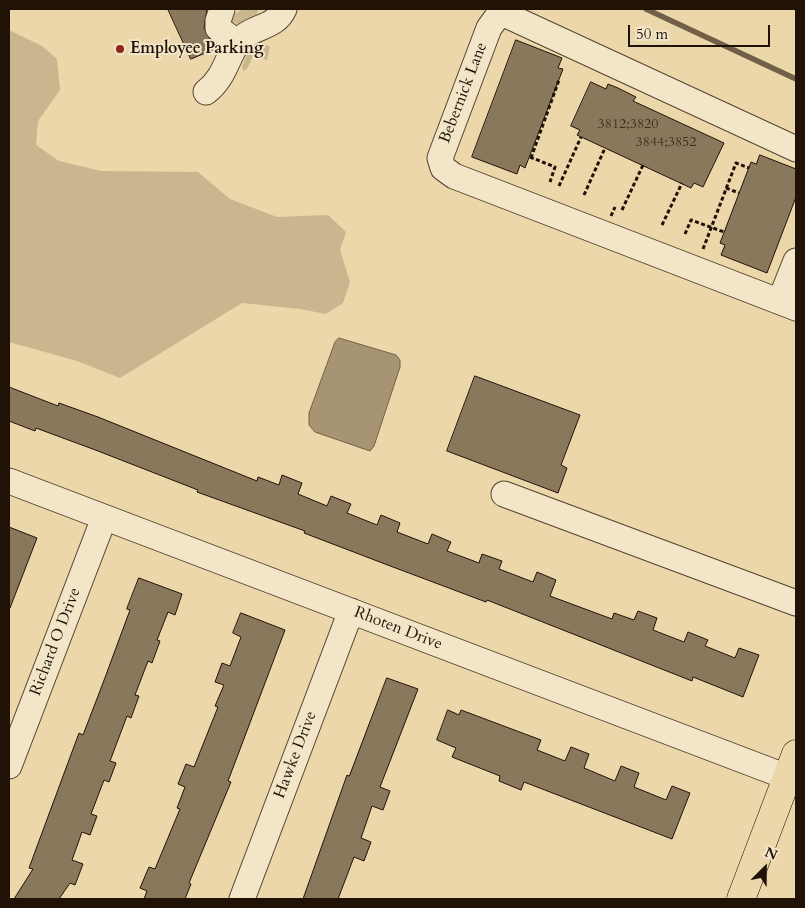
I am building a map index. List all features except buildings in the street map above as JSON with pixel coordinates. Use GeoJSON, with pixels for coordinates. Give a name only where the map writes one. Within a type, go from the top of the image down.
{"type":"FeatureCollection","features":[{"type":"Feature","properties":{"kind":"main road"},"geometry":{"type":"LineString","coordinates":[[741,899],[792,765]]}},
{"type":"Feature","properties":{"kind":"street"},"geometry":{"type":"LineString","coordinates":[[222,9],[218,28],[238,43]]}},
{"type":"Feature","properties":{"kind":"street"},"geometry":{"type":"LineString","coordinates":[[206,92],[224,74],[238,43],[246,36],[278,19],[284,9]]}},
{"type":"Feature","properties":{"kind":"street","name":"Bebernick Lane"},"geometry":{"type":"LineString","coordinates":[[796,149],[506,15],[497,17],[489,28],[440,158],[443,168],[454,176],[788,305],[796,261]]}},
{"type":"Feature","properties":{"kind":"street","name":"Rhoten Drive"},"geometry":{"type":"LineString","coordinates":[[9,482],[351,611],[792,765]]}},
{"type":"Feature","properties":{"kind":"street"},"geometry":{"type":"LineString","coordinates":[[504,494],[796,603]]}},
{"type":"Feature","properties":{"kind":"street","name":"Richard O Drive"},"geometry":{"type":"LineString","coordinates":[[9,766],[104,518]]}},
{"type":"Feature","properties":{"kind":"street","name":"Hawke Drive"},"geometry":{"type":"LineString","coordinates":[[242,899],[351,611]]}},
{"type":"Feature","properties":{"kind":"path"},"geometry":{"type":"LineString","coordinates":[[550,182],[555,167],[530,157],[559,80]]}},
{"type":"Feature","properties":{"kind":"path"},"geometry":{"type":"LineString","coordinates":[[559,186],[581,136]]}},
{"type":"Feature","properties":{"kind":"path"},"geometry":{"type":"LineString","coordinates":[[584,195],[605,148]]}},
{"type":"Feature","properties":{"kind":"path"},"geometry":{"type":"LineString","coordinates":[[702,251],[736,163],[749,168]]}},
{"type":"Feature","properties":{"kind":"path"},"geometry":{"type":"LineString","coordinates":[[622,210],[644,166]]}},
{"type":"Feature","properties":{"kind":"path"},"geometry":{"type":"LineString","coordinates":[[662,225],[682,183]]}},
{"type":"Feature","properties":{"kind":"path"},"geometry":{"type":"LineString","coordinates":[[726,188],[739,193]]}},
{"type":"Feature","properties":{"kind":"path"},"geometry":{"type":"LineString","coordinates":[[685,234],[691,220],[724,232]]}},
{"type":"Feature","properties":{"kind":"shaded area"},"geometry":{"type":"Polygon","coordinates":[[[244,9],[258,9],[256,16],[248,21],[238,24],[227,20],[231,15],[244,9]]]}},
{"type":"Feature","properties":{"kind":"shaded area"},"geometry":{"type":"Polygon","coordinates":[[[9,30],[42,46],[57,59],[60,90],[38,121],[36,145],[59,161],[101,171],[198,172],[230,199],[277,217],[328,215],[346,232],[340,250],[350,282],[343,303],[326,314],[300,309],[242,303],[120,378],[77,361],[9,342],[9,30]]]}},
{"type":"Feature","properties":{"kind":"shaded area"},"geometry":{"type":"Polygon","coordinates":[[[261,42],[270,47],[267,60],[253,56],[247,69],[243,71],[242,67],[250,47],[261,42]]]}},
{"type":"Feature","properties":{"kind":"shaded area"},"geometry":{"type":"Polygon","coordinates":[[[339,338],[396,355],[400,360],[400,367],[374,446],[370,451],[315,432],[309,425],[309,413],[335,342],[339,338]]]}},
{"type":"Feature","properties":{"kind":"waterway"},"geometry":{"type":"LineString","coordinates":[[646,9],[796,79]]}},
{"type":"Feature","properties":{"kind":"place","name":"Employee Parking"},"geometry":{"type":"Point","coordinates":[120,49]}}]}
